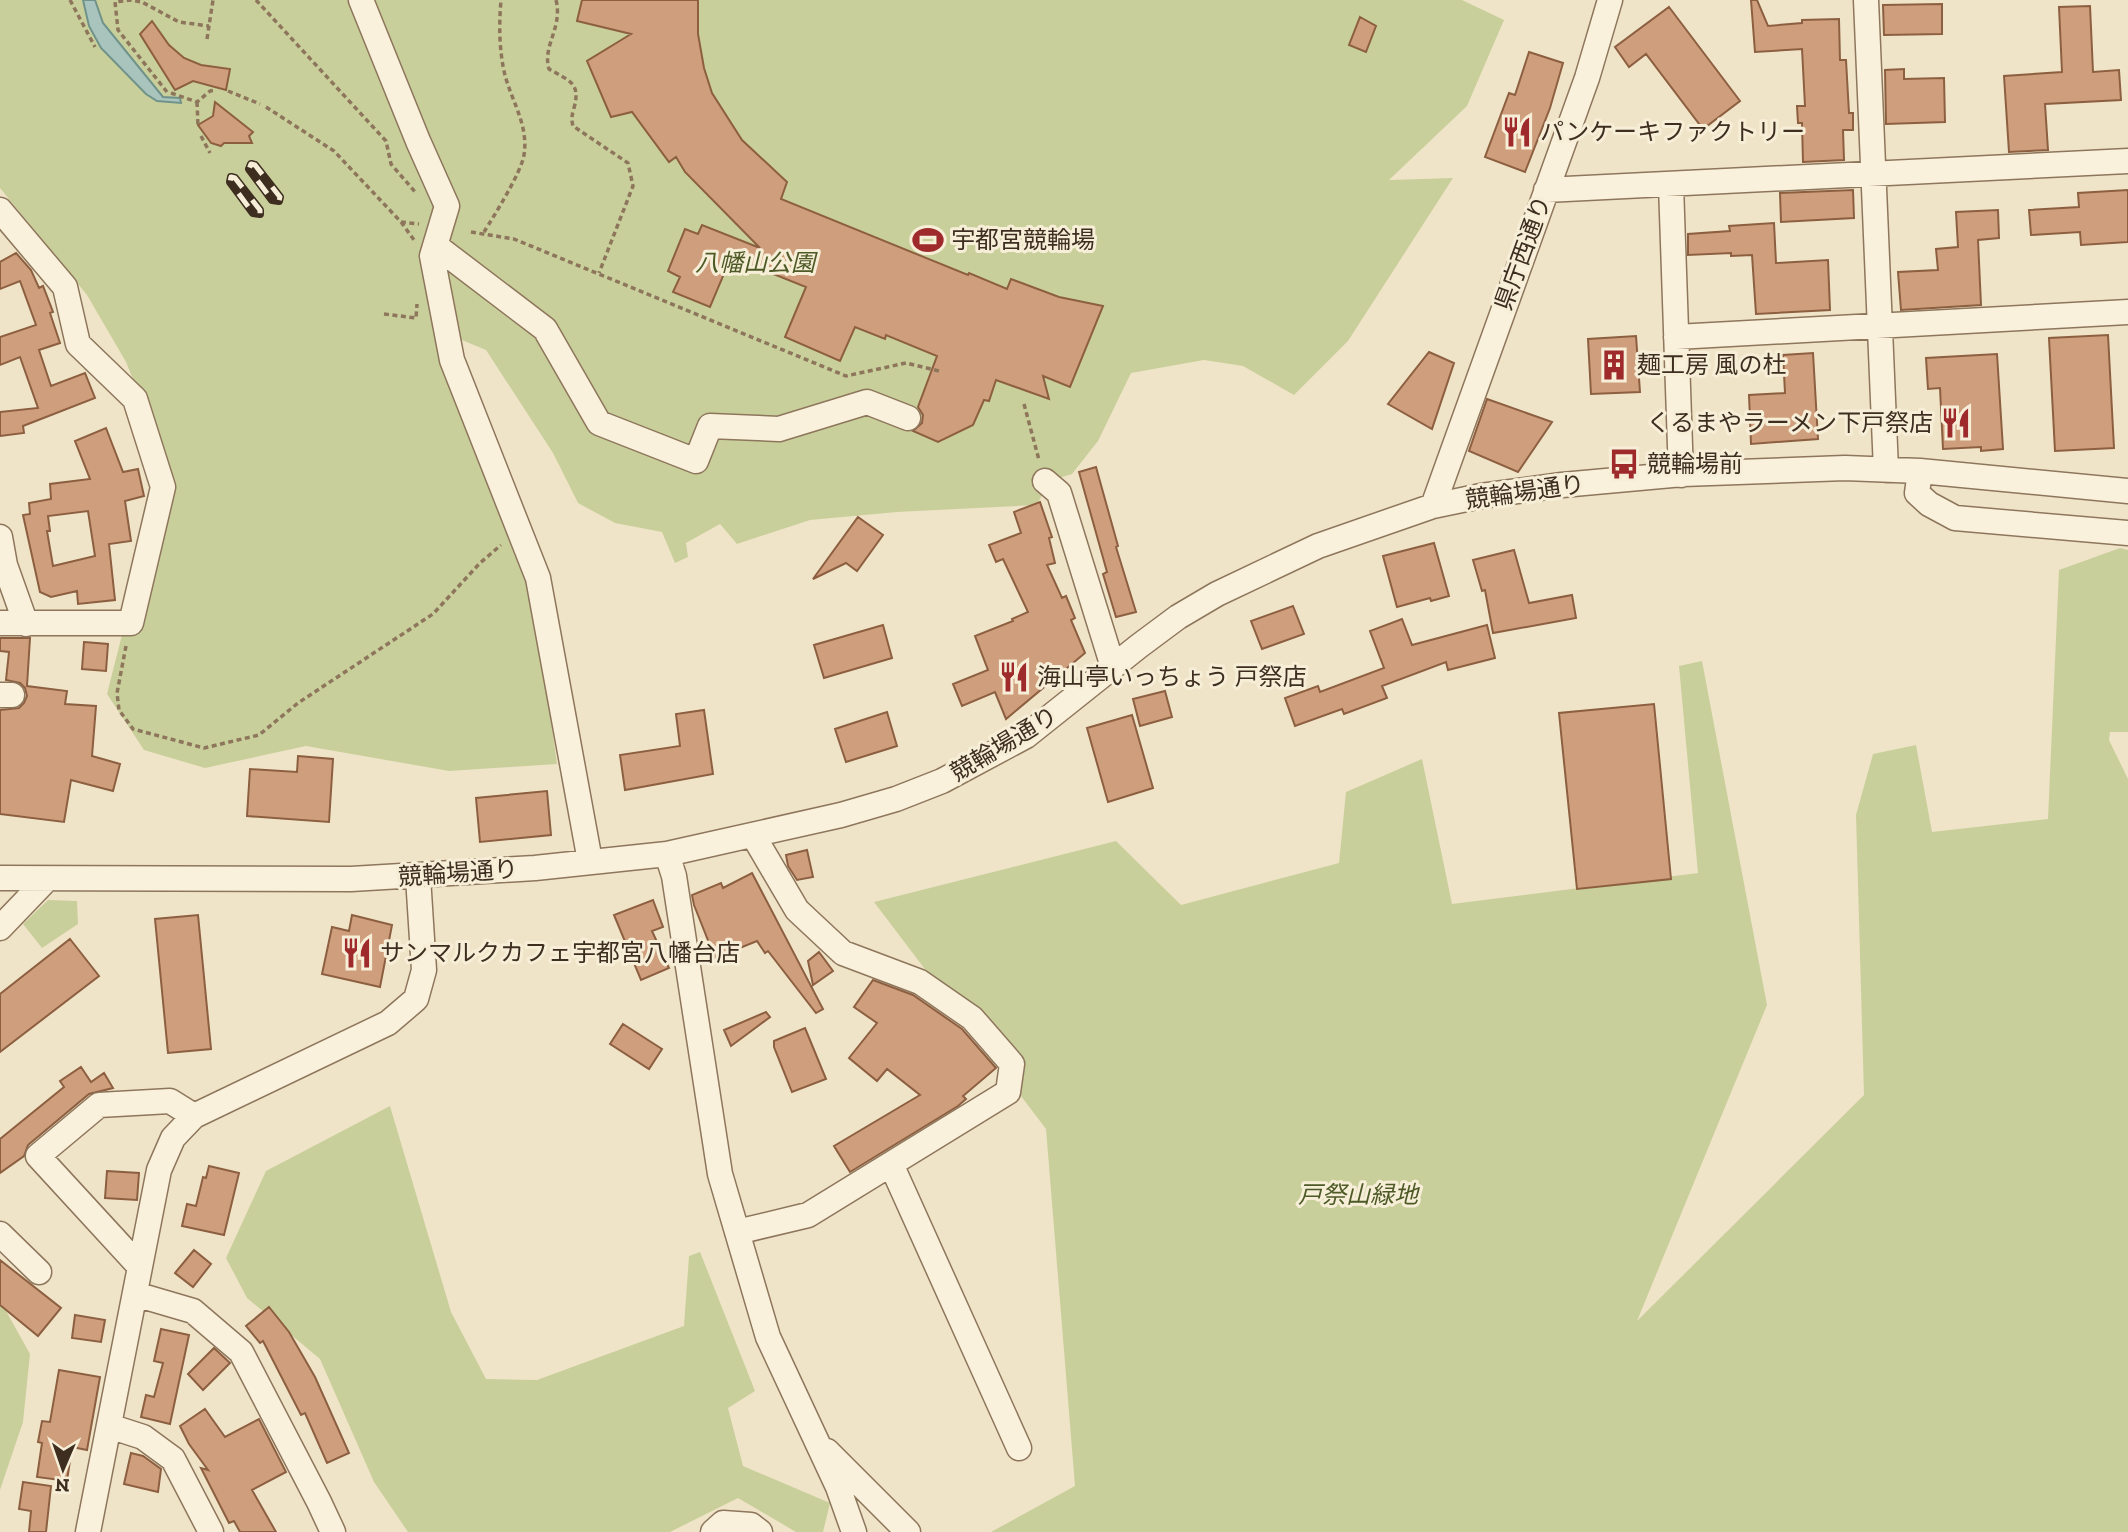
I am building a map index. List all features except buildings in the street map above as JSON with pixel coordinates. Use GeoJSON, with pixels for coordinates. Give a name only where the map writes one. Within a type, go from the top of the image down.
{"type":"FeatureCollection","features":[{"type":"Feature","properties":{"kind":"street"},"geometry":{"type":"LineString","coordinates":[[361,0],[447,206],[426,240]]}},
{"type":"Feature","properties":{"kind":"street","name":"県庁西通り"},"geometry":{"type":"LineString","coordinates":[[1433,506],[1587,78],[1610,0]]}},
{"type":"Feature","properties":{"kind":"street"},"geometry":{"type":"LineString","coordinates":[[1866,0],[1886,470]]}},
{"type":"Feature","properties":{"kind":"street"},"geometry":{"type":"LineString","coordinates":[[1546,190],[2128,161]]}},
{"type":"Feature","properties":{"kind":"street"},"geometry":{"type":"LineString","coordinates":[[1671,185],[1681,475]]}},
{"type":"Feature","properties":{"kind":"street"},"geometry":{"type":"LineString","coordinates":[[0,210],[10,238],[65,287],[78,344],[135,399],[163,487],[131,623],[0,623]]}},
{"type":"Feature","properties":{"kind":"street"},"geometry":{"type":"LineString","coordinates":[[426,240],[545,329],[599,423],[696,461],[710,426],[779,429],[867,402],[908,418]]}},
{"type":"Feature","properties":{"kind":"street"},"geometry":{"type":"LineString","coordinates":[[426,240],[432,256],[452,360],[538,578],[590,861]]}},
{"type":"Feature","properties":{"kind":"street"},"geometry":{"type":"LineString","coordinates":[[1676,337],[2128,312]]}},
{"type":"Feature","properties":{"kind":"street","name":"競輪場通り"},"geometry":{"type":"LineString","coordinates":[[0,878],[267,880],[418,877],[667,855],[841,815],[896,799],[942,781],[1026,736],[1178,617],[1217,594],[1318,546],[1433,506],[1481,496],[1562,485],[1794,469],[1920,471],[2128,491]]}},
{"type":"Feature","properties":{"kind":"street"},"geometry":{"type":"LineString","coordinates":[[1920,471],[1917,493],[1929,505],[1955,518],[2128,533]]}},
{"type":"Feature","properties":{"kind":"street"},"geometry":{"type":"LineString","coordinates":[[1045,481],[1059,493],[1113,667]]}},
{"type":"Feature","properties":{"kind":"street"},"geometry":{"type":"LineString","coordinates":[[0,537],[5,565],[26,624]]}},
{"type":"Feature","properties":{"kind":"street"},"geometry":{"type":"LineString","coordinates":[[737,1232],[808,1215],[1009,1092],[1012,1064],[972,1018],[920,982],[844,953],[797,910],[753,835]]}},
{"type":"Feature","properties":{"kind":"street"},"geometry":{"type":"LineString","coordinates":[[667,855],[674,876],[720,1174],[768,1337],[838,1487],[854,1532]]}},
{"type":"Feature","properties":{"kind":"street"},"geometry":{"type":"LineString","coordinates":[[88,1532],[159,1170],[173,1138],[194,1116],[388,1023],[416,999],[424,970],[418,877]]}},
{"type":"Feature","properties":{"kind":"street"},"geometry":{"type":"LineString","coordinates":[[0,928],[47,879]]}},
{"type":"Feature","properties":{"kind":"street"},"geometry":{"type":"LineString","coordinates":[[140,1268],[37,1156],[99,1105],[170,1101],[194,1116]]}},
{"type":"Feature","properties":{"kind":"street"},"geometry":{"type":"LineString","coordinates":[[891,1164],[1019,1448]]}},
{"type":"Feature","properties":{"kind":"street"},"geometry":{"type":"LineString","coordinates":[[0,1234],[39,1272]]}},
{"type":"Feature","properties":{"kind":"street"},"geometry":{"type":"LineString","coordinates":[[135,1294],[192,1311],[241,1352],[333,1532]]}},
{"type":"Feature","properties":{"kind":"street"},"geometry":{"type":"LineString","coordinates":[[109,1426],[143,1437],[173,1459],[211,1532]]}},
{"type":"Feature","properties":{"kind":"street"},"geometry":{"type":"LineString","coordinates":[[812,1435],[908,1532]]}},
{"type":"Feature","properties":{"kind":"street"},"geometry":{"type":"LineString","coordinates":[[713,1532],[723,1523],[751,1525],[760,1532]]}},
{"type":"Feature","properties":{"kind":"path"},"geometry":{"type":"LineString","coordinates":[[71,0],[95,47]]}},
{"type":"Feature","properties":{"kind":"path"},"geometry":{"type":"LineString","coordinates":[[207,39],[213,0]]}},
{"type":"Feature","properties":{"kind":"path"},"geometry":{"type":"LineString","coordinates":[[256,0],[386,141],[391,164],[423,201]]}},
{"type":"Feature","properties":{"kind":"path"},"geometry":{"type":"LineString","coordinates":[[483,233],[500,207],[524,156],[522,118],[504,73],[498,29],[501,0]]}},
{"type":"Feature","properties":{"kind":"path"},"geometry":{"type":"LineString","coordinates":[[556,0],[559,16],[546,60],[549,69],[574,84],[578,94],[571,118],[573,126],[628,163],[633,186],[599,274]]}},
{"type":"Feature","properties":{"kind":"path"},"geometry":{"type":"LineString","coordinates":[[209,26],[179,22],[142,2],[115,1],[118,30],[164,91],[197,102],[210,91],[216,90]]}},
{"type":"Feature","properties":{"kind":"path"},"geometry":{"type":"LineString","coordinates":[[228,92],[260,104]]}},
{"type":"Feature","properties":{"kind":"path"},"geometry":{"type":"LineString","coordinates":[[197,102],[198,127]]}},
{"type":"Feature","properties":{"kind":"path"},"geometry":{"type":"LineString","coordinates":[[266,107],[334,151],[401,222],[414,240],[426,240]]}},
{"type":"Feature","properties":{"kind":"path"},"geometry":{"type":"LineString","coordinates":[[201,136],[210,153]]}},
{"type":"Feature","properties":{"kind":"path"},"geometry":{"type":"LineString","coordinates":[[401,222],[426,240]]}},
{"type":"Feature","properties":{"kind":"path"},"geometry":{"type":"LineString","coordinates":[[471,232],[514,239],[846,376],[906,363],[939,371]]}},
{"type":"Feature","properties":{"kind":"path"},"geometry":{"type":"LineString","coordinates":[[384,314],[416,318],[417,295]]}},
{"type":"Feature","properties":{"kind":"path"},"geometry":{"type":"LineString","coordinates":[[1024,404],[1045,481]]}},
{"type":"Feature","properties":{"kind":"path"},"geometry":{"type":"LineString","coordinates":[[131,623],[117,693],[120,710],[133,729],[204,748],[259,735],[298,703],[433,614],[480,563],[519,530]]}},
{"type":"Feature","properties":{"kind":"green space","name":"八幡山公園"},"geometry":{"type":"Polygon","coordinates":[[[0,0],[1462,0],[1504,20],[1467,106],[1389,180],[1453,178],[1348,341],[1294,395],[1243,366],[1204,360],[1131,373],[1098,441],[1072,474],[1049,481],[1037,505],[897,512],[810,520],[737,544],[720,524],[686,543],[688,557],[675,563],[662,532],[615,523],[578,503],[553,453],[486,350],[457,338],[435,341],[531,574],[557,764],[449,771],[306,746],[205,768],[144,750],[107,694],[166,461],[126,362],[87,295],[0,188],[0,0]]]}},
{"type":"Feature","properties":{"kind":"green space","name":"戸祭山緑地"},"geometry":{"type":"Polygon","coordinates":[[[2120,548],[2128,550],[2128,732],[2110,732],[2109,740],[2128,779],[2128,1532],[991,1532],[1075,1486],[1046,1129],[874,902],[1116,841],[1181,905],[1339,863],[1346,792],[1422,759],[1452,904],[1698,873],[1679,666],[1702,661],[1767,1005],[1637,1321],[1864,1095],[1856,815],[1873,754],[1916,745],[1932,832],[2048,819],[2059,570],[2120,548]]]}},
{"type":"Feature","properties":{"kind":"green space"},"geometry":{"type":"Polygon","coordinates":[[[48,900],[77,901],[78,924],[42,948],[23,924],[48,900]]]}},
{"type":"Feature","properties":{"kind":"green space"},"geometry":{"type":"Polygon","coordinates":[[[390,1106],[451,1312],[486,1379],[537,1380],[684,1326],[689,1256],[700,1252],[755,1391],[728,1408],[743,1466],[830,1503],[823,1532],[796,1532],[738,1498],[670,1532],[408,1532],[374,1482],[320,1359],[247,1298],[226,1258],[266,1171],[390,1106]]]}},
{"type":"Feature","properties":{"kind":"green space"},"geometry":{"type":"Polygon","coordinates":[[[0,1300],[30,1354],[23,1422],[0,1490],[0,1300]]]}},
{"type":"Feature","properties":{"kind":"water"},"geometry":{"type":"Polygon","coordinates":[[[83,0],[95,0],[103,23],[163,97],[180,98],[181,103],[157,101],[146,94],[101,48],[89,26],[83,0]]]}},
{"type":"Feature","properties":{"kind":"railway"},"geometry":{"type":"LineString","coordinates":[[251,164],[255,165],[280,197],[279,201],[272,200],[249,169],[251,164]]}},
{"type":"Feature","properties":{"kind":"railway"},"geometry":{"type":"LineString","coordinates":[[231,177],[235,178],[260,210],[260,214],[253,213],[230,182],[231,177]]}},
{"type":"Feature","properties":{"kind":"place","name":"パンケーキファクトリー"},"geometry":{"type":"Point","coordinates":[1517,132]}},
{"type":"Feature","properties":{"kind":"place","name":"宇都宮競輪場"},"geometry":{"type":"Point","coordinates":[928,240]}},
{"type":"Feature","properties":{"kind":"place","name":"麺工房 風の杜"},"geometry":{"type":"Point","coordinates":[1614,365]}},
{"type":"Feature","properties":{"kind":"place","name":"くるまやラーメン下戸祭店"},"geometry":{"type":"Point","coordinates":[1956,423]}},
{"type":"Feature","properties":{"kind":"place","name":"競輪場前"},"geometry":{"type":"Point","coordinates":[1624,464]}},
{"type":"Feature","properties":{"kind":"place","name":"海山亭いっちょう 戸祭店"},"geometry":{"type":"Point","coordinates":[1014,677]}},
{"type":"Feature","properties":{"kind":"place","name":"サンマルクカフェ宇都宮八幡台店"},"geometry":{"type":"Point","coordinates":[357,953]}}]}
